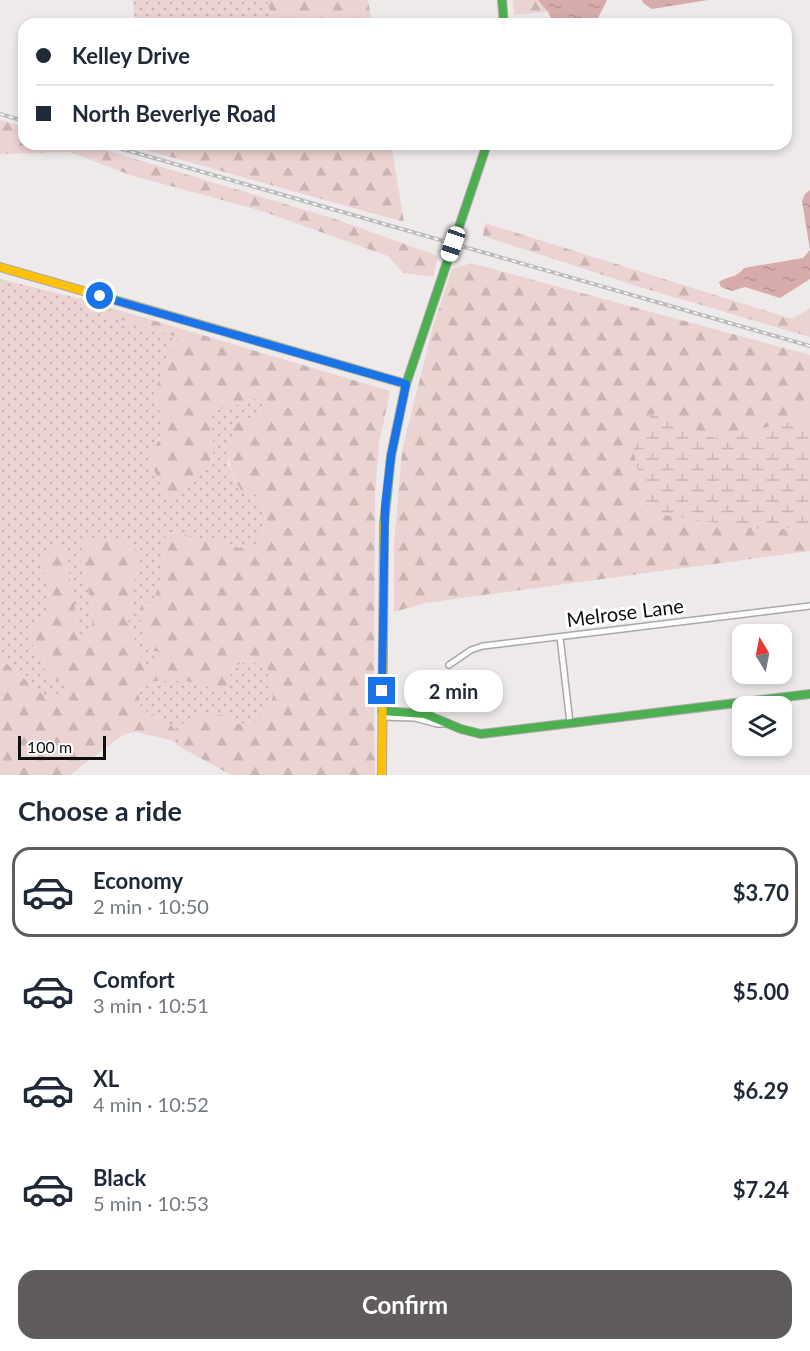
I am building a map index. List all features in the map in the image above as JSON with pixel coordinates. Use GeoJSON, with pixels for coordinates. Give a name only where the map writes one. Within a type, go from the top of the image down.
{"type":"FeatureCollection","features":[{"type":"Feature","properties":{"kind":"street"},"geometry":{"type":"LineString","coordinates":[[502,0],[504,18]]}},
{"type":"Feature","properties":{"kind":"street"},"geometry":{"type":"LineString","coordinates":[[382,775],[384,517],[391,456],[406,384],[486,150]]}},
{"type":"Feature","properties":{"kind":"street"},"geometry":{"type":"LineString","coordinates":[[0,267],[406,384]]}},
{"type":"Feature","properties":{"kind":"street","name":"Melrose Lane"},"geometry":{"type":"LineString","coordinates":[[449,664],[479,646],[810,606]]}},
{"type":"Feature","properties":{"kind":"street"},"geometry":{"type":"LineString","coordinates":[[560,636],[570,723]]}},
{"type":"Feature","properties":{"kind":"street"},"geometry":{"type":"LineString","coordinates":[[382,714],[416,712],[469,732],[481,734],[810,694]]}},
{"type":"Feature","properties":{"kind":"green space"},"geometry":{"type":"Polygon","coordinates":[[[133,0],[267,0],[272,18],[134,18],[133,0]]]}},
{"type":"Feature","properties":{"kind":"green space"},"geometry":{"type":"Polygon","coordinates":[[[267,0],[368,0],[371,18],[272,18],[267,0]]]}},
{"type":"Feature","properties":{"kind":"green space"},"geometry":{"type":"Polygon","coordinates":[[[513,0],[538,0],[548,12],[514,15],[513,0]]]}},
{"type":"Feature","properties":{"kind":"green space"},"geometry":{"type":"Polygon","coordinates":[[[0,120],[18,125],[18,150],[105,150],[338,220],[438,256],[433,277],[403,273],[388,256],[259,210],[130,175],[70,152],[0,154],[0,120]]]}},
{"type":"Feature","properties":{"kind":"green space"},"geometry":{"type":"Polygon","coordinates":[[[392,150],[404,222],[149,151],[392,150]]]}},
{"type":"Feature","properties":{"kind":"green space"},"geometry":{"type":"Polygon","coordinates":[[[485,223],[792,319],[810,308],[810,337],[640,287],[483,236],[485,223]]]}},
{"type":"Feature","properties":{"kind":"green space"},"geometry":{"type":"Polygon","coordinates":[[[471,263],[810,355],[810,417],[718,439],[652,413],[765,530],[810,527],[810,551],[425,603],[394,612],[394,544],[402,451],[432,330],[452,269],[471,263]]]}},
{"type":"Feature","properties":{"kind":"green space"},"geometry":{"type":"Polygon","coordinates":[[[0,279],[85,300],[83,308],[179,337],[172,348],[154,392],[165,428],[156,443],[184,492],[195,472],[210,469],[213,455],[211,408],[240,404],[253,398],[263,403],[259,418],[247,418],[227,462],[235,481],[259,494],[265,518],[259,543],[239,548],[223,540],[192,539],[180,531],[166,534],[161,578],[154,600],[167,651],[157,665],[145,664],[127,623],[138,565],[138,551],[80,558],[92,606],[93,622],[87,636],[80,638],[64,545],[41,557],[49,587],[49,605],[40,621],[31,629],[31,642],[43,657],[44,672],[65,683],[62,696],[47,698],[0,658],[0,279]]]}},
{"type":"Feature","properties":{"kind":"green space"},"geometry":{"type":"Polygon","coordinates":[[[85,300],[390,391],[379,444],[375,493],[375,775],[231,775],[182,748],[178,737],[182,724],[200,714],[224,715],[237,724],[255,723],[267,709],[271,703],[273,691],[266,666],[248,661],[234,666],[224,691],[187,681],[154,681],[138,692],[141,709],[163,719],[175,729],[171,740],[136,732],[124,734],[70,775],[0,775],[0,658],[47,698],[61,696],[65,684],[44,672],[43,657],[31,642],[30,629],[46,613],[50,596],[40,557],[54,543],[64,545],[80,638],[87,636],[93,622],[92,606],[80,558],[83,540],[112,539],[125,543],[138,551],[138,565],[128,623],[145,664],[156,665],[166,651],[155,651],[145,647],[141,605],[154,600],[161,578],[166,534],[180,531],[192,539],[223,540],[239,548],[259,543],[265,518],[259,494],[245,496],[229,462],[234,425],[247,418],[259,418],[263,403],[253,398],[227,408],[211,408],[213,454],[210,469],[195,472],[184,492],[174,498],[162,488],[149,458],[165,428],[154,392],[178,337],[83,308],[85,300]]]}},
{"type":"Feature","properties":{"kind":"green space"},"geometry":{"type":"Polygon","coordinates":[[[652,413],[718,439],[810,417],[810,527],[765,530],[649,513],[633,450],[652,413]]]}},
{"type":"Feature","properties":{"kind":"green space"},"geometry":{"type":"Polygon","coordinates":[[[248,661],[266,666],[273,691],[271,703],[255,723],[237,724],[224,715],[178,737],[182,748],[171,740],[175,729],[163,719],[141,709],[138,692],[154,681],[187,681],[224,690],[234,666],[248,661]]]}},
{"type":"Feature","properties":{"kind":"water"},"geometry":{"type":"Polygon","coordinates":[[[538,0],[607,0],[598,18],[551,18],[538,0]]]}},
{"type":"Feature","properties":{"kind":"water"},"geometry":{"type":"Polygon","coordinates":[[[642,0],[708,0],[652,9],[642,0]]]}},
{"type":"Feature","properties":{"kind":"water"},"geometry":{"type":"Polygon","coordinates":[[[810,190],[810,250],[802,201],[810,190]]]}},
{"type":"Feature","properties":{"kind":"water"},"geometry":{"type":"Polygon","coordinates":[[[810,250],[810,279],[780,298],[745,287],[732,291],[721,287],[719,282],[738,274],[744,268],[803,258],[810,250]]]}},
{"type":"Feature","properties":{"kind":"railway"},"geometry":{"type":"LineString","coordinates":[[0,114],[18,119]]}},
{"type":"Feature","properties":{"kind":"railway"},"geometry":{"type":"LineString","coordinates":[[126,150],[810,346]]}},
{"type":"Feature","properties":{"kind":"traffic: fast"},"geometry":{"type":"LineString","coordinates":[[502,0],[504,18]]}},
{"type":"Feature","properties":{"kind":"traffic: fast"},"geometry":{"type":"LineString","coordinates":[[384,524],[391,456],[406,384],[485,150]]}},
{"type":"Feature","properties":{"kind":"traffic: fast"},"geometry":{"type":"LineString","coordinates":[[233,334],[406,384]]}},
{"type":"Feature","properties":{"kind":"traffic: fast"},"geometry":{"type":"LineString","coordinates":[[382,711],[425,714],[461,729],[481,734],[810,694]]}},
{"type":"Feature","properties":{"kind":"traffic: slow"},"geometry":{"type":"LineString","coordinates":[[0,267],[233,334]]}},
{"type":"Feature","properties":{"kind":"traffic: slow"},"geometry":{"type":"LineString","coordinates":[[382,775],[384,524]]}},
{"type":"Feature","properties":{"kind":"route"},"geometry":{"type":"LineString","coordinates":[[100,296],[406,384],[391,456],[385,507],[382,691]]}}]}
